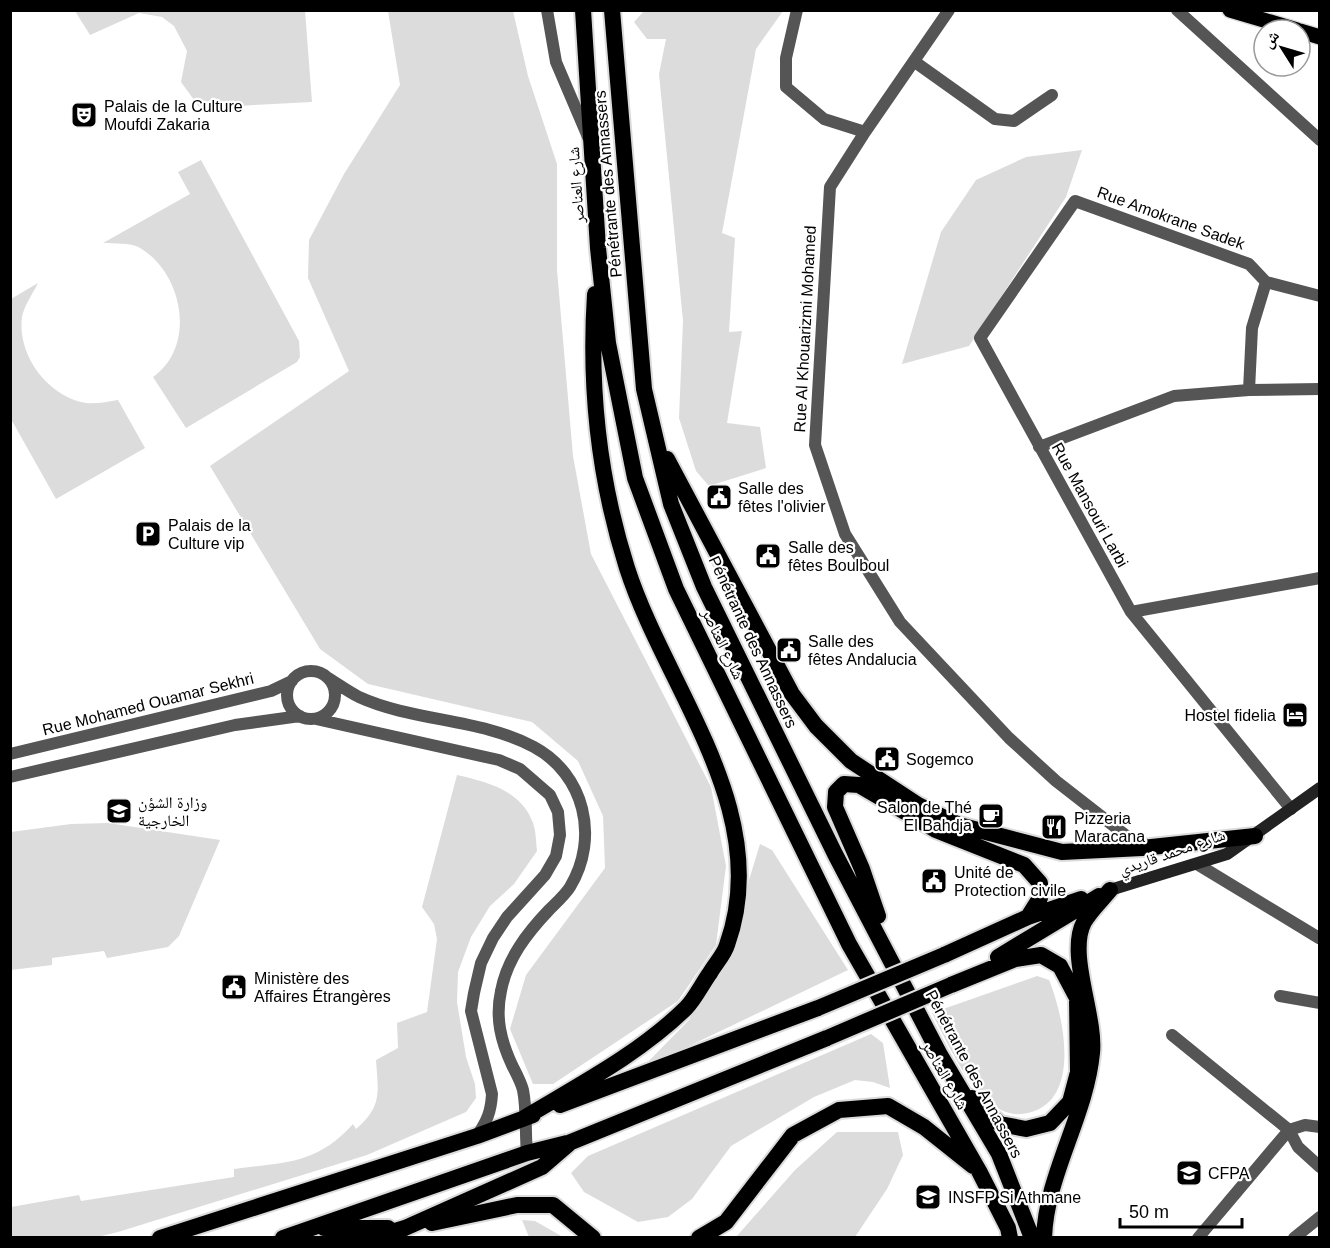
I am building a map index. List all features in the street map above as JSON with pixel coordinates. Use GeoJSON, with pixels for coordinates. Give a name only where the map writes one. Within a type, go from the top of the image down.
{"type":"FeatureCollection","features":[{"type":"Feature","properties":{"kind":"highway","name":"شارع العناصر"},"geometry":{"type":"LineString","coordinates":[[583,10],[598,248],[608,343],[635,478],[676,589],[849,944],[979,1171],[1008,1228],[1010,1238]]}},
{"type":"Feature","properties":{"kind":"highway","name":"Pénétrante des Annassers"},"geometry":{"type":"LineString","coordinates":[[612,10],[644,389],[671,504],[704,587],[835,854],[891,957],[939,1053],[999,1154],[1032,1238]]}},
{"type":"Feature","properties":{"kind":"highway"},"geometry":{"type":"LineString","coordinates":[[524,1118],[635,1050],[687,1007],[727,947],[741,890],[737,832],[715,766],[627,568],[613,511],[598,438],[593,370],[598,248]]}},
{"type":"Feature","properties":{"kind":"highway"},"geometry":{"type":"LineString","coordinates":[[653,433],[792,694],[816,726],[851,761],[918,804],[959,825],[1062,852],[1142,848],[1255,836]]}},
{"type":"Feature","properties":{"kind":"highway"},"geometry":{"type":"LineString","coordinates":[[891,957],[862,869],[835,807],[836,792],[844,784],[859,785],[936,830],[1024,865],[1040,883],[1040,898],[1028,916]]}},
{"type":"Feature","properties":{"kind":"highway"},"geometry":{"type":"LineString","coordinates":[[160,1238],[477,1136],[818,1008],[944,956],[1028,916],[1110,890]]}},
{"type":"Feature","properties":{"kind":"highway"},"geometry":{"type":"LineString","coordinates":[[951,985],[1110,890]]}},
{"type":"Feature","properties":{"kind":"highway"},"geometry":{"type":"LineString","coordinates":[[1044,1238],[1048,1206],[1084,1099],[1092,1051],[1079,950],[1084,923],[1110,890]]}},
{"type":"Feature","properties":{"kind":"highway"},"geometry":{"type":"LineString","coordinates":[[283,1238],[527,1154],[571,1142],[1014,959],[1041,955],[1060,966],[1077,998],[1078,1072],[1070,1102],[1050,1123],[1026,1129],[999,1124],[961,1089]]}},
{"type":"Feature","properties":{"kind":"highway"},"geometry":{"type":"LineString","coordinates":[[699,1238],[726,1222],[793,1135],[839,1110],[888,1106],[924,1127],[979,1171]]}},
{"type":"Feature","properties":{"kind":"highway"},"geometry":{"type":"LineString","coordinates":[[311,1228],[405,1228],[542,1167],[571,1142]]}},
{"type":"Feature","properties":{"kind":"highway"},"geometry":{"type":"LineString","coordinates":[[372,1238],[405,1228],[517,1205],[553,1205],[593,1238]]}},
{"type":"Feature","properties":{"kind":"highway"},"geometry":{"type":"LineString","coordinates":[[187,1238],[235,1213]]}},
{"type":"Feature","properties":{"kind":"main road"},"geometry":{"type":"LineString","coordinates":[[1230,10],[1257,18]]}},
{"type":"Feature","properties":{"kind":"main road","name":"شارع محمد قاريدي"},"geometry":{"type":"LineString","coordinates":[[1110,890],[1227,854],[1273,824],[1320,788]]}},
{"type":"Feature","properties":{"kind":"street"},"geometry":{"type":"LineString","coordinates":[[547,10],[556,62],[591,145]]}},
{"type":"Feature","properties":{"kind":"street"},"geometry":{"type":"LineString","coordinates":[[797,10],[786,58],[786,87],[824,119],[865,132]]}},
{"type":"Feature","properties":{"kind":"street","name":"Rue Al Khouarizmi Mohamed"},"geometry":{"type":"LineString","coordinates":[[949,10],[830,187],[815,445],[845,534],[900,622],[1009,738],[1056,781],[1142,848]]}},
{"type":"Feature","properties":{"kind":"street"},"geometry":{"type":"LineString","coordinates":[[1177,10],[1320,140]]}},
{"type":"Feature","properties":{"kind":"street"},"geometry":{"type":"LineString","coordinates":[[915,62],[995,119],[1014,121],[1052,95]]}},
{"type":"Feature","properties":{"kind":"street","name":"Rue Amokrane Sadek"},"geometry":{"type":"LineString","coordinates":[[1075,201],[1249,264],[1266,282],[1320,296]]}},
{"type":"Feature","properties":{"kind":"street","name":"Rue Mansouri Larbi"},"geometry":{"type":"LineString","coordinates":[[1075,201],[980,338],[1131,612],[1291,809]]}},
{"type":"Feature","properties":{"kind":"street"},"geometry":{"type":"LineString","coordinates":[[1249,390],[1252,328],[1266,282]]}},
{"type":"Feature","properties":{"kind":"street"},"geometry":{"type":"LineString","coordinates":[[1039,447],[1174,396],[1249,390],[1320,389]]}},
{"type":"Feature","properties":{"kind":"street"},"geometry":{"type":"LineString","coordinates":[[1131,612],[1320,578]]}},
{"type":"Feature","properties":{"kind":"street"},"geometry":{"type":"LineString","coordinates":[[300,716],[288,701],[292,681],[307,672],[315,672],[360,697],[500,734],[532,746],[554,760],[572,780],[584,808],[585,838],[580,865],[570,888],[525,938],[511,962],[501,989],[498,1006],[497,1015],[504,1046],[523,1089],[527,1154]]}},
{"type":"Feature","properties":{"kind":"street"},"geometry":{"type":"LineString","coordinates":[[316,719],[328,712],[334,698],[335,691],[328,678]]}},
{"type":"Feature","properties":{"kind":"street","name":"Rue Mohamed Ouamar Sekhri"},"geometry":{"type":"LineString","coordinates":[[10,754],[271,691],[292,681]]}},
{"type":"Feature","properties":{"kind":"street"},"geometry":{"type":"LineString","coordinates":[[10,777],[235,725],[300,716],[499,760],[536,780],[550,795],[558,812],[560,835],[556,856],[546,875],[507,917],[481,963],[471,1011],[492,1094],[490,1114],[477,1136]]}},
{"type":"Feature","properties":{"kind":"street"},"geometry":{"type":"LineString","coordinates":[[1197,864],[1319,938]]}},
{"type":"Feature","properties":{"kind":"street"},"geometry":{"type":"LineString","coordinates":[[1280,996],[1320,1003]]}},
{"type":"Feature","properties":{"kind":"street"},"geometry":{"type":"LineString","coordinates":[[1172,1035],[1289,1130],[1298,1147],[1320,1167]]}},
{"type":"Feature","properties":{"kind":"street"},"geometry":{"type":"LineString","coordinates":[[1198,1238],[1289,1130],[1305,1125],[1320,1127]]}},
{"type":"Feature","properties":{"kind":"street"},"geometry":{"type":"LineString","coordinates":[[1294,1238],[1320,1217]]}},
{"type":"Feature","properties":{"kind":"shaded area"},"geometry":{"type":"Polygon","coordinates":[[[75,11],[305,11],[312,102],[200,108],[181,82],[187,51],[174,26],[162,17],[139,13],[90,35],[75,11]]]}},
{"type":"Feature","properties":{"kind":"shaded area"},"geometry":{"type":"Polygon","coordinates":[[[388,11],[513,11],[528,76],[557,164],[557,270],[573,456],[591,554],[711,787],[726,866],[716,945],[678,1001],[553,1084],[533,1084],[510,1029],[526,975],[605,868],[603,816],[578,761],[532,722],[368,684],[320,649],[210,466],[349,371],[308,278],[309,240],[344,174],[400,85],[388,11]]]}},
{"type":"Feature","properties":{"kind":"shaded area"},"geometry":{"type":"Polygon","coordinates":[[[644,11],[783,11],[756,49],[722,233],[735,238],[729,332],[742,331],[727,423],[760,427],[766,468],[709,486],[696,471],[679,418],[683,321],[659,74],[666,39],[647,39],[634,22],[644,11]]]}},
{"type":"Feature","properties":{"kind":"shaded area"},"geometry":{"type":"Polygon","coordinates":[[[1082,150],[1066,197],[969,346],[902,364],[941,232],[976,180],[1026,157],[1082,150]]]}},
{"type":"Feature","properties":{"kind":"shaded area"},"geometry":{"type":"Polygon","coordinates":[[[201,160],[299,341],[300,357],[297,362],[186,428],[153,377],[167,364],[176,347],[180,329],[175,292],[155,259],[140,248],[127,244],[103,243],[190,194],[178,172],[201,160]]]}},
{"type":"Feature","properties":{"kind":"shaded area"},"geometry":{"type":"Polygon","coordinates":[[[38,283],[22,317],[24,344],[36,370],[56,390],[81,402],[99,403],[118,400],[145,448],[56,499],[11,419],[11,299],[38,283]]]}},
{"type":"Feature","properties":{"kind":"shaded area"},"geometry":{"type":"Polygon","coordinates":[[[457,775],[502,789],[512,795],[528,812],[533,823],[537,851],[514,884],[490,906],[471,937],[458,972],[457,1002],[466,1057],[475,1084],[476,1098],[466,1112],[367,1155],[118,1232],[93,1238],[11,1237],[11,1207],[79,1195],[81,1201],[234,1177],[234,1169],[284,1162],[313,1154],[326,1147],[353,1124],[356,1129],[365,1121],[377,1098],[376,1060],[398,1048],[397,1023],[427,1012],[437,939],[434,924],[422,907],[457,775]]]}},
{"type":"Feature","properties":{"kind":"shaded area"},"geometry":{"type":"Polygon","coordinates":[[[108,823],[220,840],[179,936],[168,947],[107,958],[104,951],[52,958],[52,965],[11,970],[11,832],[71,824],[108,823]]]}},
{"type":"Feature","properties":{"kind":"shaded area"},"geometry":{"type":"Polygon","coordinates":[[[760,844],[772,850],[848,970],[641,1069],[689,1020],[736,946],[749,880],[760,844]]]}},
{"type":"Feature","properties":{"kind":"shaded area"},"geometry":{"type":"Polygon","coordinates":[[[1037,976],[1049,980],[1059,1012],[1063,1031],[1063,1069],[1059,1086],[1050,1100],[1033,1112],[1010,1113],[990,1102],[969,1080],[952,1053],[932,1013],[1037,976]]]}},
{"type":"Feature","properties":{"kind":"shaded area"},"geometry":{"type":"Polygon","coordinates":[[[871,1034],[883,1043],[890,1088],[873,1082],[855,1080],[814,1097],[731,1146],[692,1199],[668,1217],[638,1222],[584,1192],[571,1173],[588,1156],[871,1034]]]}},
{"type":"Feature","properties":{"kind":"shaded area"},"geometry":{"type":"Polygon","coordinates":[[[837,1132],[898,1132],[903,1155],[887,1189],[855,1237],[736,1237],[795,1170],[837,1132]]]}},
{"type":"Feature","properties":{"kind":"shaded area"},"geometry":{"type":"Polygon","coordinates":[[[522,1220],[535,1221],[563,1237],[529,1237],[522,1220]]]}},
{"type":"Feature","properties":{"kind":"place","name":"Palais de la Culture Moufdi Zakaria"},"geometry":{"type":"Point","coordinates":[84,115]}},
{"type":"Feature","properties":{"kind":"place","name":"Salle des fêtes l'olivier"},"geometry":{"type":"Point","coordinates":[719,497]}},
{"type":"Feature","properties":{"kind":"place","name":"Palais de la Culture vip"},"geometry":{"type":"Point","coordinates":[148,534]}},
{"type":"Feature","properties":{"kind":"place","name":"Salle des fêtes Boulboul"},"geometry":{"type":"Point","coordinates":[768,556]}},
{"type":"Feature","properties":{"kind":"place","name":"Salle des fêtes Andalucia"},"geometry":{"type":"Point","coordinates":[789,650]}},
{"type":"Feature","properties":{"kind":"place","name":"Hostel fidelia"},"geometry":{"type":"Point","coordinates":[1295,715]}},
{"type":"Feature","properties":{"kind":"place","name":"Sogemco"},"geometry":{"type":"Point","coordinates":[887,759]}},
{"type":"Feature","properties":{"kind":"place","name":"وزارة الشؤن الخارجية"},"geometry":{"type":"Point","coordinates":[119,811]}},
{"type":"Feature","properties":{"kind":"place","name":"Salon de Thé El Bahdja"},"geometry":{"type":"Point","coordinates":[991,816]}},
{"type":"Feature","properties":{"kind":"place","name":"Pizzeria Maracana"},"geometry":{"type":"Point","coordinates":[1054,827]}},
{"type":"Feature","properties":{"kind":"place","name":"Unité de Protection civile"},"geometry":{"type":"Point","coordinates":[934,881]}},
{"type":"Feature","properties":{"kind":"place","name":"Ministère des Affaires Étrangères"},"geometry":{"type":"Point","coordinates":[234,987]}},
{"type":"Feature","properties":{"kind":"place","name":"CFPA"},"geometry":{"type":"Point","coordinates":[1189,1173]}},
{"type":"Feature","properties":{"kind":"place","name":"INSFP Si Athmane"},"geometry":{"type":"Point","coordinates":[928,1197]}}]}
